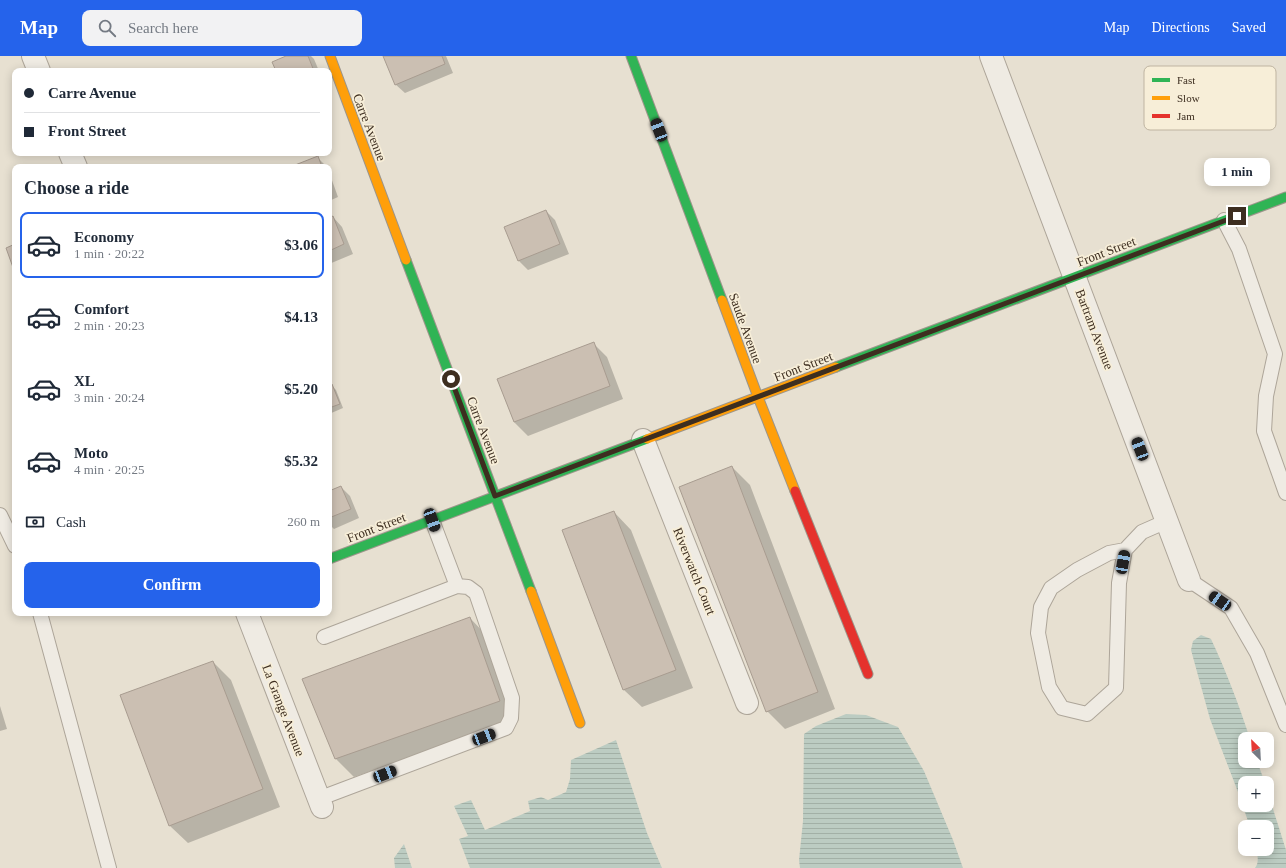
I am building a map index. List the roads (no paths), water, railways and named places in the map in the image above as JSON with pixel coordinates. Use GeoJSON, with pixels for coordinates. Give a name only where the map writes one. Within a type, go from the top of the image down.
{"type":"FeatureCollection","features":[{"type":"Feature","properties":{"kind":"street"},"geometry":{"type":"LineString","coordinates":[[33,56],[38,68]]}},
{"type":"Feature","properties":{"kind":"street","name":"Carre Avenue"},"geometry":{"type":"LineString","coordinates":[[330,56],[580,723]]}},
{"type":"Feature","properties":{"kind":"street","name":"Saude Avenue"},"geometry":{"type":"LineString","coordinates":[[631,56],[758,397],[868,674]]}},
{"type":"Feature","properties":{"kind":"street","name":"Bartram Avenue"},"geometry":{"type":"LineString","coordinates":[[991,56],[1189,580]]}},
{"type":"Feature","properties":{"kind":"street","name":"Front Street"},"geometry":{"type":"LineString","coordinates":[[332,558],[1286,197]]}},
{"type":"Feature","properties":{"kind":"street","name":"Riverwatch Court"},"geometry":{"type":"LineString","coordinates":[[643,440],[747,702]]}},
{"type":"Feature","properties":{"kind":"street","name":"La Grange Avenue"},"geometry":{"type":"LineString","coordinates":[[248,616],[320,803]]}},
{"type":"Feature","properties":{"kind":"lane"},"geometry":{"type":"LineString","coordinates":[[1224,220],[1239,249],[1275,354],[1266,396],[1264,431],[1286,493]]}},
{"type":"Feature","properties":{"kind":"lane"},"geometry":{"type":"LineString","coordinates":[[0,515],[12,540]]}},
{"type":"Feature","properties":{"kind":"lane"},"geometry":{"type":"LineString","coordinates":[[432,520],[456,586]]}},
{"type":"Feature","properties":{"kind":"lane"},"geometry":{"type":"LineString","coordinates":[[1125,550],[1109,553],[1077,570],[1051,588],[1041,607],[1038,633],[1049,687],[1062,708],[1087,714],[1116,688],[1119,584],[1125,550],[1142,532],[1167,521]]}},
{"type":"Feature","properties":{"kind":"lane"},"geometry":{"type":"LineString","coordinates":[[1189,580],[1231,608],[1257,653],[1286,725]]}},
{"type":"Feature","properties":{"kind":"lane"},"geometry":{"type":"LineString","coordinates":[[320,803],[506,728],[511,718],[512,698],[476,593],[468,587],[456,586],[324,637]]}},
{"type":"Feature","properties":{"kind":"lane"},"geometry":{"type":"LineString","coordinates":[[41,616],[109,868]]}}]}
